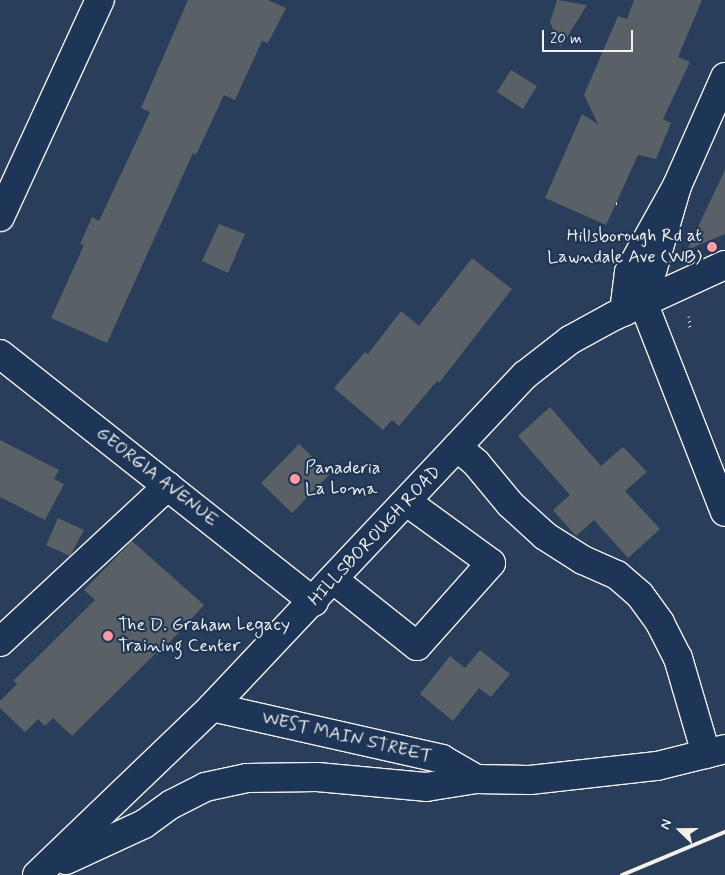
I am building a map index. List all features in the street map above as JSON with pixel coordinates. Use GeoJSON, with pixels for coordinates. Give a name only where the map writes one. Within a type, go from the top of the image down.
{"type":"FeatureCollection","features":[{"type":"Feature","properties":{"kind":"main road"},"geometry":{"type":"LineString","coordinates":[[0,218],[100,0]]}},
{"type":"Feature","properties":{"kind":"main road"},"geometry":{"type":"LineString","coordinates":[[725,77],[716,114],[677,186],[633,307],[725,512]]}},
{"type":"Feature","properties":{"kind":"main road","name":"HILLSBOROUGH ROAD"},"geometry":{"type":"LineString","coordinates":[[39,873],[212,707],[314,602],[456,447],[525,375],[570,340],[633,307],[725,265]]}},
{"type":"Feature","properties":{"kind":"main road","name":"GEORGIA AVENUE"},"geometry":{"type":"LineString","coordinates":[[0,354],[314,602]]}},
{"type":"Feature","properties":{"kind":"main road"},"geometry":{"type":"LineString","coordinates":[[456,447],[476,463],[510,504],[545,536],[583,560],[617,575],[640,595],[660,623],[678,658],[716,751]]}},
{"type":"Feature","properties":{"kind":"main road"},"geometry":{"type":"LineString","coordinates":[[0,642],[168,486]]}},
{"type":"Feature","properties":{"kind":"main road"},"geometry":{"type":"LineString","coordinates":[[334,580],[417,646],[491,563],[407,502]]}},
{"type":"Feature","properties":{"kind":"main road","name":"WEST MAIN STREET"},"geometry":{"type":"LineString","coordinates":[[212,707],[442,759],[476,780]]}},
{"type":"Feature","properties":{"kind":"main road","name":"WEST MAIN STREET"},"geometry":{"type":"LineString","coordinates":[[39,873],[144,824],[172,804],[205,787],[248,778],[317,777],[426,787],[476,780],[530,780],[599,774],[657,766],[716,751]]}},
{"type":"Feature","properties":{"kind":"path"},"geometry":{"type":"LineString","coordinates":[[616,203],[621,205]]}},
{"type":"Feature","properties":{"kind":"path"},"geometry":{"type":"LineString","coordinates":[[690,316],[690,330]]}},
{"type":"Feature","properties":{"kind":"building"},"geometry":{"type":"Polygon","coordinates":[[[188,0],[268,0],[286,8],[268,43],[262,41],[235,100],[224,95],[196,155],[193,153],[107,343],[51,318],[84,245],[80,244],[92,217],[99,221],[150,112],[141,108],[188,0]]]}},
{"type":"Feature","properties":{"kind":"building"},"geometry":{"type":"Polygon","coordinates":[[[557,0],[587,5],[561,47],[550,22],[557,0]]]}},
{"type":"Feature","properties":{"kind":"building"},"geometry":{"type":"Polygon","coordinates":[[[634,0],[702,0],[678,57],[690,62],[663,119],[671,123],[656,159],[638,155],[606,225],[545,198],[582,114],[598,124],[584,95],[618,16],[627,19],[634,0]]]}},
{"type":"Feature","properties":{"kind":"building"},"geometry":{"type":"Polygon","coordinates":[[[511,70],[537,86],[523,109],[497,92],[511,70]]]}},
{"type":"Feature","properties":{"kind":"building"},"geometry":{"type":"Polygon","coordinates":[[[725,170],[725,234],[687,250],[725,170]]]}},
{"type":"Feature","properties":{"kind":"building"},"geometry":{"type":"Polygon","coordinates":[[[219,224],[245,234],[228,273],[202,261],[219,224]]]}},
{"type":"Feature","properties":{"kind":"building"},"geometry":{"type":"Polygon","coordinates":[[[472,258],[512,289],[439,383],[437,381],[399,426],[392,420],[383,430],[334,388],[365,352],[368,354],[401,311],[419,326],[472,258]]]}},
{"type":"Feature","properties":{"kind":"building"},"geometry":{"type":"Polygon","coordinates":[[[550,407],[601,466],[623,447],[647,472],[625,491],[660,529],[628,558],[594,520],[576,536],[553,510],[570,495],[518,436],[550,407]]]}},
{"type":"Feature","properties":{"kind":"building"},"geometry":{"type":"Polygon","coordinates":[[[0,440],[59,470],[54,479],[64,484],[45,520],[0,497],[0,440]]]}},
{"type":"Feature","properties":{"kind":"building","name":"Panaderia La Loma"},"geometry":{"type":"Polygon","coordinates":[[[299,444],[330,474],[292,513],[261,483],[299,444]]]}},
{"type":"Feature","properties":{"kind":"building"},"geometry":{"type":"Polygon","coordinates":[[[58,518],[84,530],[70,556],[46,545],[58,518]]]}},
{"type":"Feature","properties":{"kind":"building"},"geometry":{"type":"Polygon","coordinates":[[[132,541],[204,605],[158,655],[156,653],[72,736],[53,718],[45,726],[38,719],[25,732],[0,708],[0,701],[17,684],[13,681],[95,600],[84,590],[132,541]]]}},
{"type":"Feature","properties":{"kind":"building"},"geometry":{"type":"Polygon","coordinates":[[[480,650],[510,674],[491,697],[479,688],[453,721],[420,694],[450,656],[465,668],[480,650]]]}},
{"type":"Feature","properties":{"kind":"railway"},"geometry":{"type":"LineString","coordinates":[[622,875],[725,832]]}},
{"type":"Feature","properties":{"kind":"place","name":"Hillsborough Rd at Lawndale Ave (WB)"},"geometry":{"type":"Point","coordinates":[712,247]}},
{"type":"Feature","properties":{"kind":"place","name":"Panaderia La Loma"},"geometry":{"type":"Point","coordinates":[295,479]}},
{"type":"Feature","properties":{"kind":"place","name":"The D. Graham Legacy Training Center"},"geometry":{"type":"Point","coordinates":[108,636]}}]}
